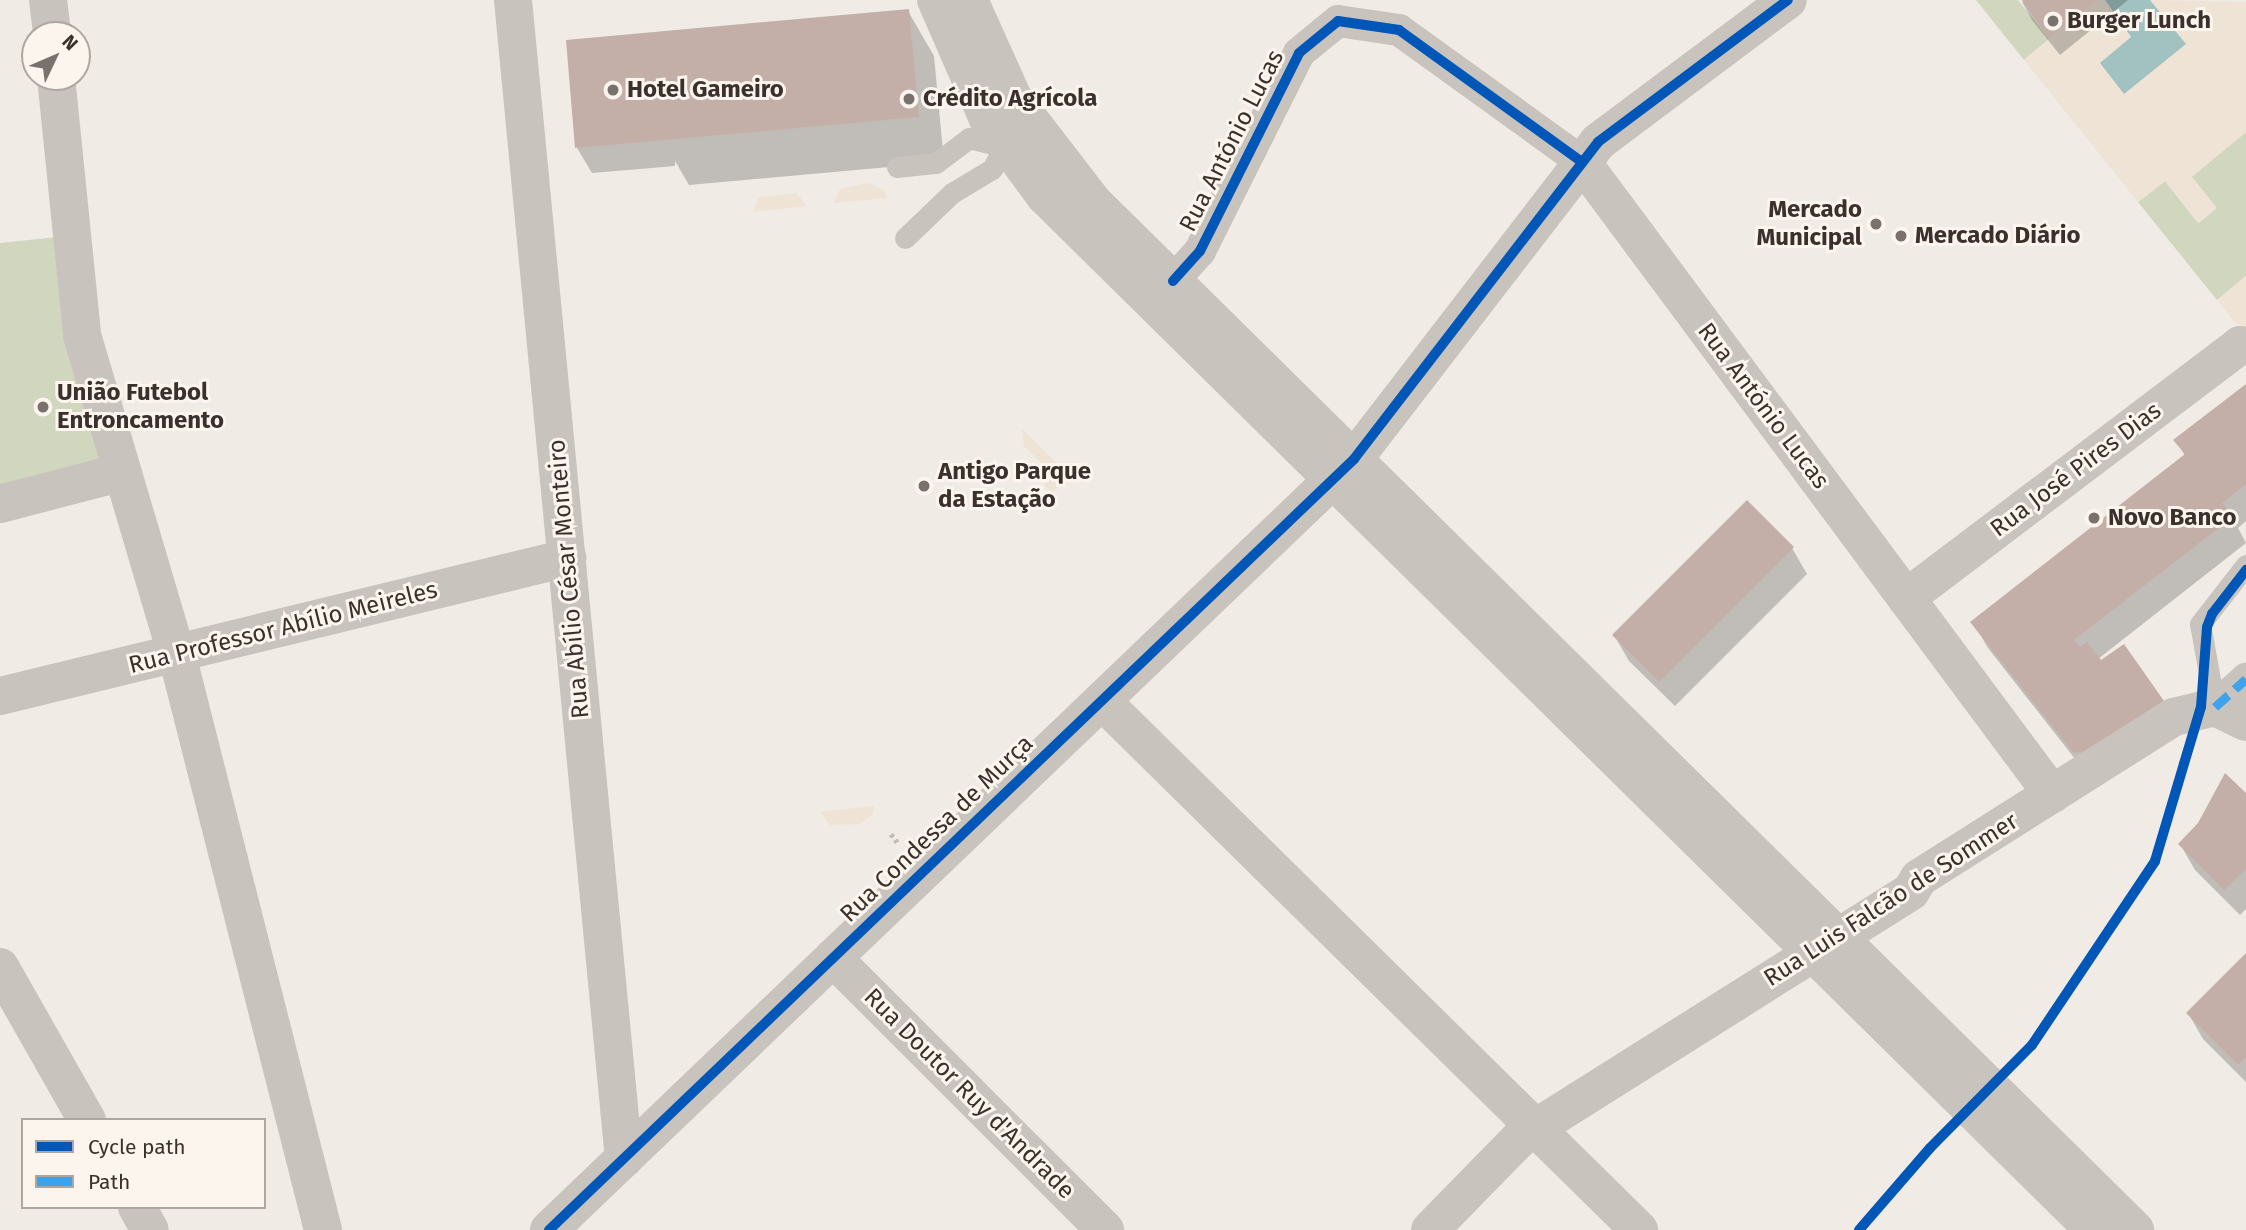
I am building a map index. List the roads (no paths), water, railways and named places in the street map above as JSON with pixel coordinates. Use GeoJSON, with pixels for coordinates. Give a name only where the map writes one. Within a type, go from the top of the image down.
{"type":"FeatureCollection","features":[{"type":"Feature","properties":{"kind":"street"},"geometry":{"type":"LineString","coordinates":[[48,0],[50,21]]}},
{"type":"Feature","properties":{"kind":"street","name":"Rua Abílio César Monteiro"},"geometry":{"type":"LineString","coordinates":[[513,0],[624,1159]]}},
{"type":"Feature","properties":{"kind":"street"},"geometry":{"type":"LineString","coordinates":[[936,0],[979,100],[1093,202],[1173,281],[1343,469]]}},
{"type":"Feature","properties":{"kind":"street"},"geometry":{"type":"LineString","coordinates":[[969,0],[993,59],[1019,137],[1045,196],[1343,469],[1825,945],[2094,1230]]}},
{"type":"Feature","properties":{"kind":"street","name":"Rua Condessa de Murça"},"geometry":{"type":"LineString","coordinates":[[549,1230],[1343,469],[1598,142],[1788,0]]}},
{"type":"Feature","properties":{"kind":"street","name":"Rua António Lucas"},"geometry":{"type":"LineString","coordinates":[[1173,281],[1200,251],[1298,53],[1338,21],[1399,30],[1582,162],[2052,794]]}},
{"type":"Feature","properties":{"kind":"street"},"geometry":{"type":"LineString","coordinates":[[57,91],[82,335],[119,473],[177,655],[323,1230]]}},
{"type":"Feature","properties":{"kind":"street","name":"Rua José Pires Dias"},"geometry":{"type":"LineString","coordinates":[[1906,598],[2243,345]]}},
{"type":"Feature","properties":{"kind":"street"},"geometry":{"type":"LineString","coordinates":[[0,504],[119,473]]}},
{"type":"Feature","properties":{"kind":"street","name":"Rua Professor Abílio Meireles"},"geometry":{"type":"LineString","coordinates":[[0,696],[567,558]]}},
{"type":"Feature","properties":{"kind":"street","name":"Rua Luis Falcão de Sommer"},"geometry":{"type":"LineString","coordinates":[[1430,1230],[1521,1137],[1911,891],[1919,878],[2174,717],[2231,715],[2246,679]]}},
{"type":"Feature","properties":{"kind":"street"},"geometry":{"type":"LineString","coordinates":[[1102,701],[1639,1230]]}},
{"type":"Feature","properties":{"kind":"street"},"geometry":{"type":"LineString","coordinates":[[1825,945],[2135,1230]]}},
{"type":"Feature","properties":{"kind":"street","name":"Rua Doutor Ruy d'Andrade"},"geometry":{"type":"LineString","coordinates":[[833,958],[1105,1230]]}},
{"type":"Feature","properties":{"kind":"street"},"geometry":{"type":"LineString","coordinates":[[0,967],[86,1118]]}},
{"type":"Feature","properties":{"kind":"street"},"geometry":{"type":"LineString","coordinates":[[138,1209],[150,1230]]}},
{"type":"Feature","properties":{"kind":"lane"},"geometry":{"type":"LineString","coordinates":[[897,167],[936,163],[969,138],[1019,137]]}},
{"type":"Feature","properties":{"kind":"lane"},"geometry":{"type":"LineString","coordinates":[[905,238],[952,193],[992,169],[1019,137]]}},
{"type":"Feature","properties":{"kind":"lane"},"geometry":{"type":"LineString","coordinates":[[2231,715],[2200,624],[2246,565]]}},
{"type":"Feature","properties":{"kind":"water"},"geometry":{"type":"Polygon","coordinates":[[[2105,0],[2150,0],[2186,44],[2124,94],[2100,63],[2131,37],[2105,0]]]}},
{"type":"Feature","properties":{"kind":"place","name":"Burger Lunch"},"geometry":{"type":"Point","coordinates":[2053,21]}},
{"type":"Feature","properties":{"kind":"place","name":"Hotel Gameiro"},"geometry":{"type":"Point","coordinates":[613,90]}},
{"type":"Feature","properties":{"kind":"place","name":"Crédito Agrícola"},"geometry":{"type":"Point","coordinates":[909,99]}},
{"type":"Feature","properties":{"kind":"place","name":"Mercado Municipal"},"geometry":{"type":"Point","coordinates":[1876,224]}},
{"type":"Feature","properties":{"kind":"place","name":"Mercado Diário"},"geometry":{"type":"Point","coordinates":[1901,236]}},
{"type":"Feature","properties":{"kind":"place","name":"União Futebol Entroncamento"},"geometry":{"type":"Point","coordinates":[43,407]}},
{"type":"Feature","properties":{"kind":"place","name":"Antigo Parque da Estação"},"geometry":{"type":"Point","coordinates":[924,486]}},
{"type":"Feature","properties":{"kind":"place","name":"Novo Banco"},"geometry":{"type":"Point","coordinates":[2094,518]}}]}
